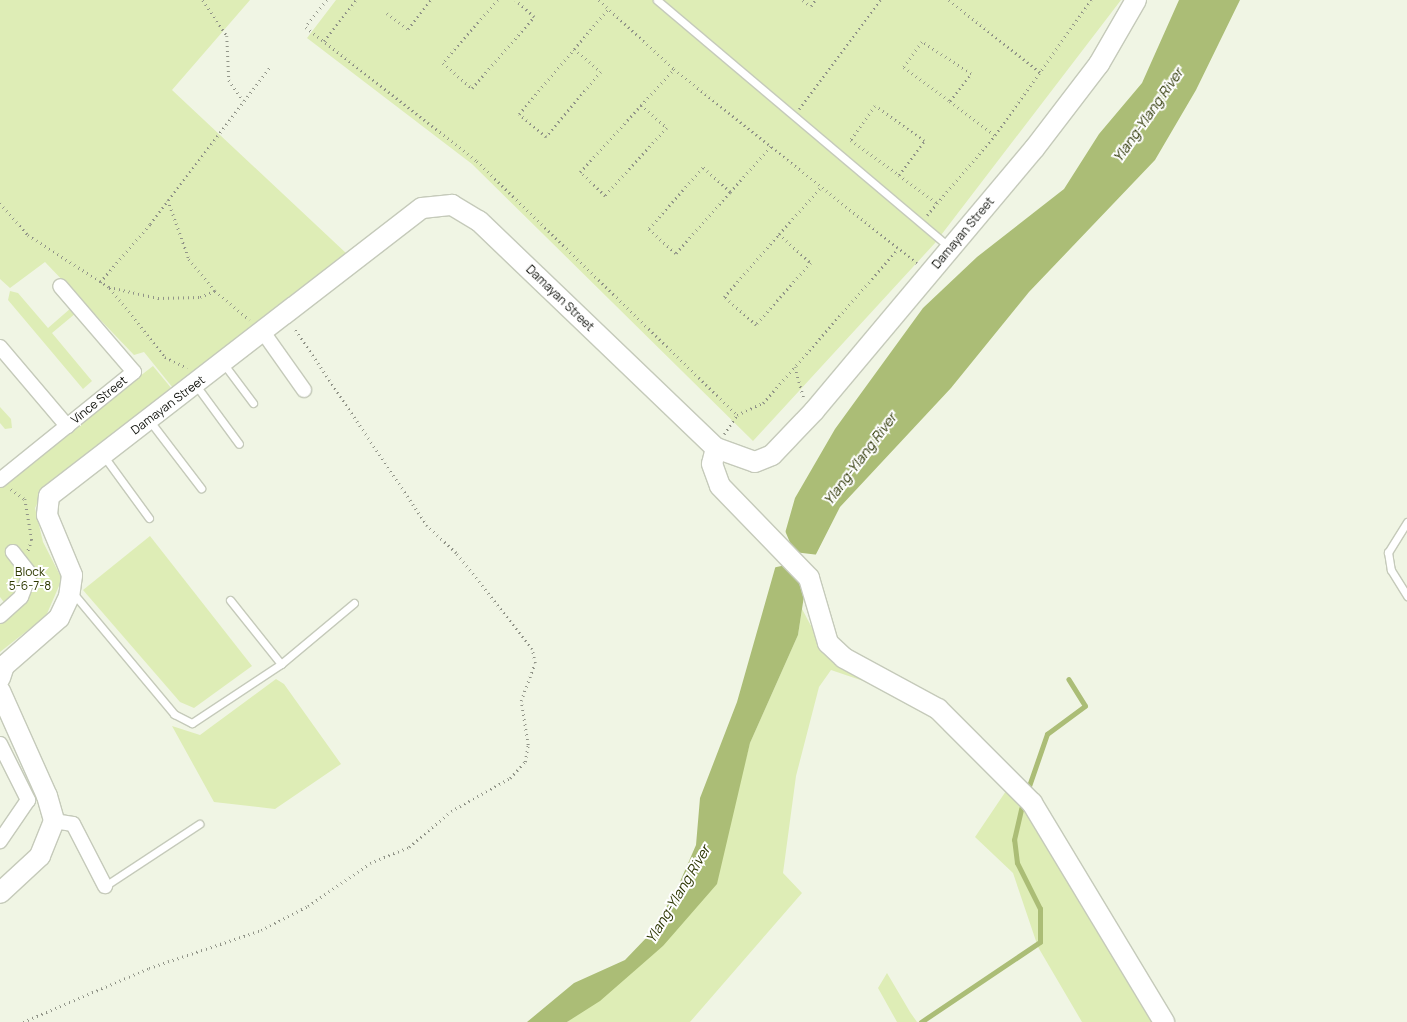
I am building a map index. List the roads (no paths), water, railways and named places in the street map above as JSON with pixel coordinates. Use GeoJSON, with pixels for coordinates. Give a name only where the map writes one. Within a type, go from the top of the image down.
{"type":"FeatureCollection","features":[{"type":"Feature","properties":{"kind":"street","name":"Damayan Street"},"geometry":{"type":"LineString","coordinates":[[0,678],[4,666],[59,618],[70,590],[72,575],[45,504],[148,419],[223,363],[413,214],[433,205],[459,207],[479,221],[716,448],[755,462],[785,444],[951,249],[1099,64],[1136,0]]}},
{"type":"Feature","properties":{"kind":"street","name":"Vince Street"},"geometry":{"type":"LineString","coordinates":[[2,482],[134,372],[60,286]]}},
{"type":"Feature","properties":{"kind":"street"},"geometry":{"type":"LineString","coordinates":[[263,332],[304,390]]}},
{"type":"Feature","properties":{"kind":"street"},"geometry":{"type":"LineString","coordinates":[[0,347],[68,426]]}},
{"type":"Feature","properties":{"kind":"street"},"geometry":{"type":"LineString","coordinates":[[716,448],[712,464],[720,486],[809,578],[822,632],[835,651],[944,713],[1032,803],[1164,1022]]}},
{"type":"Feature","properties":{"kind":"street"},"geometry":{"type":"LineString","coordinates":[[2,611],[27,583],[30,574],[16,556]]}},
{"type":"Feature","properties":{"kind":"street"},"geometry":{"type":"LineString","coordinates":[[0,691],[48,796],[54,821],[40,856],[0,893]]}},
{"type":"Feature","properties":{"kind":"street"},"geometry":{"type":"LineString","coordinates":[[0,744],[28,800],[0,841]]}},
{"type":"Feature","properties":{"kind":"street"},"geometry":{"type":"LineString","coordinates":[[54,821],[73,824],[105,886]]}},
{"type":"Feature","properties":{"kind":"lane"},"geometry":{"type":"LineString","coordinates":[[657,0],[951,249]]}},
{"type":"Feature","properties":{"kind":"lane"},"geometry":{"type":"LineString","coordinates":[[223,363],[253,404]]}},
{"type":"Feature","properties":{"kind":"lane"},"geometry":{"type":"LineString","coordinates":[[194,384],[239,444]]}},
{"type":"Feature","properties":{"kind":"lane"},"geometry":{"type":"LineString","coordinates":[[148,419],[201,488]]}},
{"type":"Feature","properties":{"kind":"lane"},"geometry":{"type":"LineString","coordinates":[[103,455],[149,518]]}},
{"type":"Feature","properties":{"kind":"lane"},"geometry":{"type":"LineString","coordinates":[[1407,522],[1388,552],[1392,570],[1407,596]]}},
{"type":"Feature","properties":{"kind":"lane"},"geometry":{"type":"LineString","coordinates":[[70,590],[174,714],[192,723],[281,664],[354,603]]}},
{"type":"Feature","properties":{"kind":"lane"},"geometry":{"type":"LineString","coordinates":[[230,600],[281,664]]}},
{"type":"Feature","properties":{"kind":"lane"},"geometry":{"type":"LineString","coordinates":[[105,886],[199,824]]}},
{"type":"Feature","properties":{"kind":"water","name":"Ylang-Ylang River"},"geometry":{"type":"Polygon","coordinates":[[[1179,0],[1240,0],[1196,90],[1155,160],[1029,292],[951,388],[840,507],[808,570],[798,635],[750,743],[717,884],[663,946],[600,1001],[567,1022],[527,1022],[574,983],[625,960],[649,935],[676,891],[696,845],[700,798],[737,702],[795,498],[835,429],[923,308],[977,257],[1064,189],[1099,134],[1142,83],[1179,0]]]}},
{"type":"Feature","properties":{"kind":"waterway"},"geometry":{"type":"LineString","coordinates":[[1028,789],[1047,734],[1085,706],[1069,680]]}},
{"type":"Feature","properties":{"kind":"waterway"},"geometry":{"type":"LineString","coordinates":[[921,1022],[1040,942],[1040,909],[1017,863],[1014,840],[1021,809]]}},
{"type":"Feature","properties":{"kind":"park label","name":"Block 5-6-7-8"},"geometry":{"type":"Point","coordinates":[30,579]}}]}
